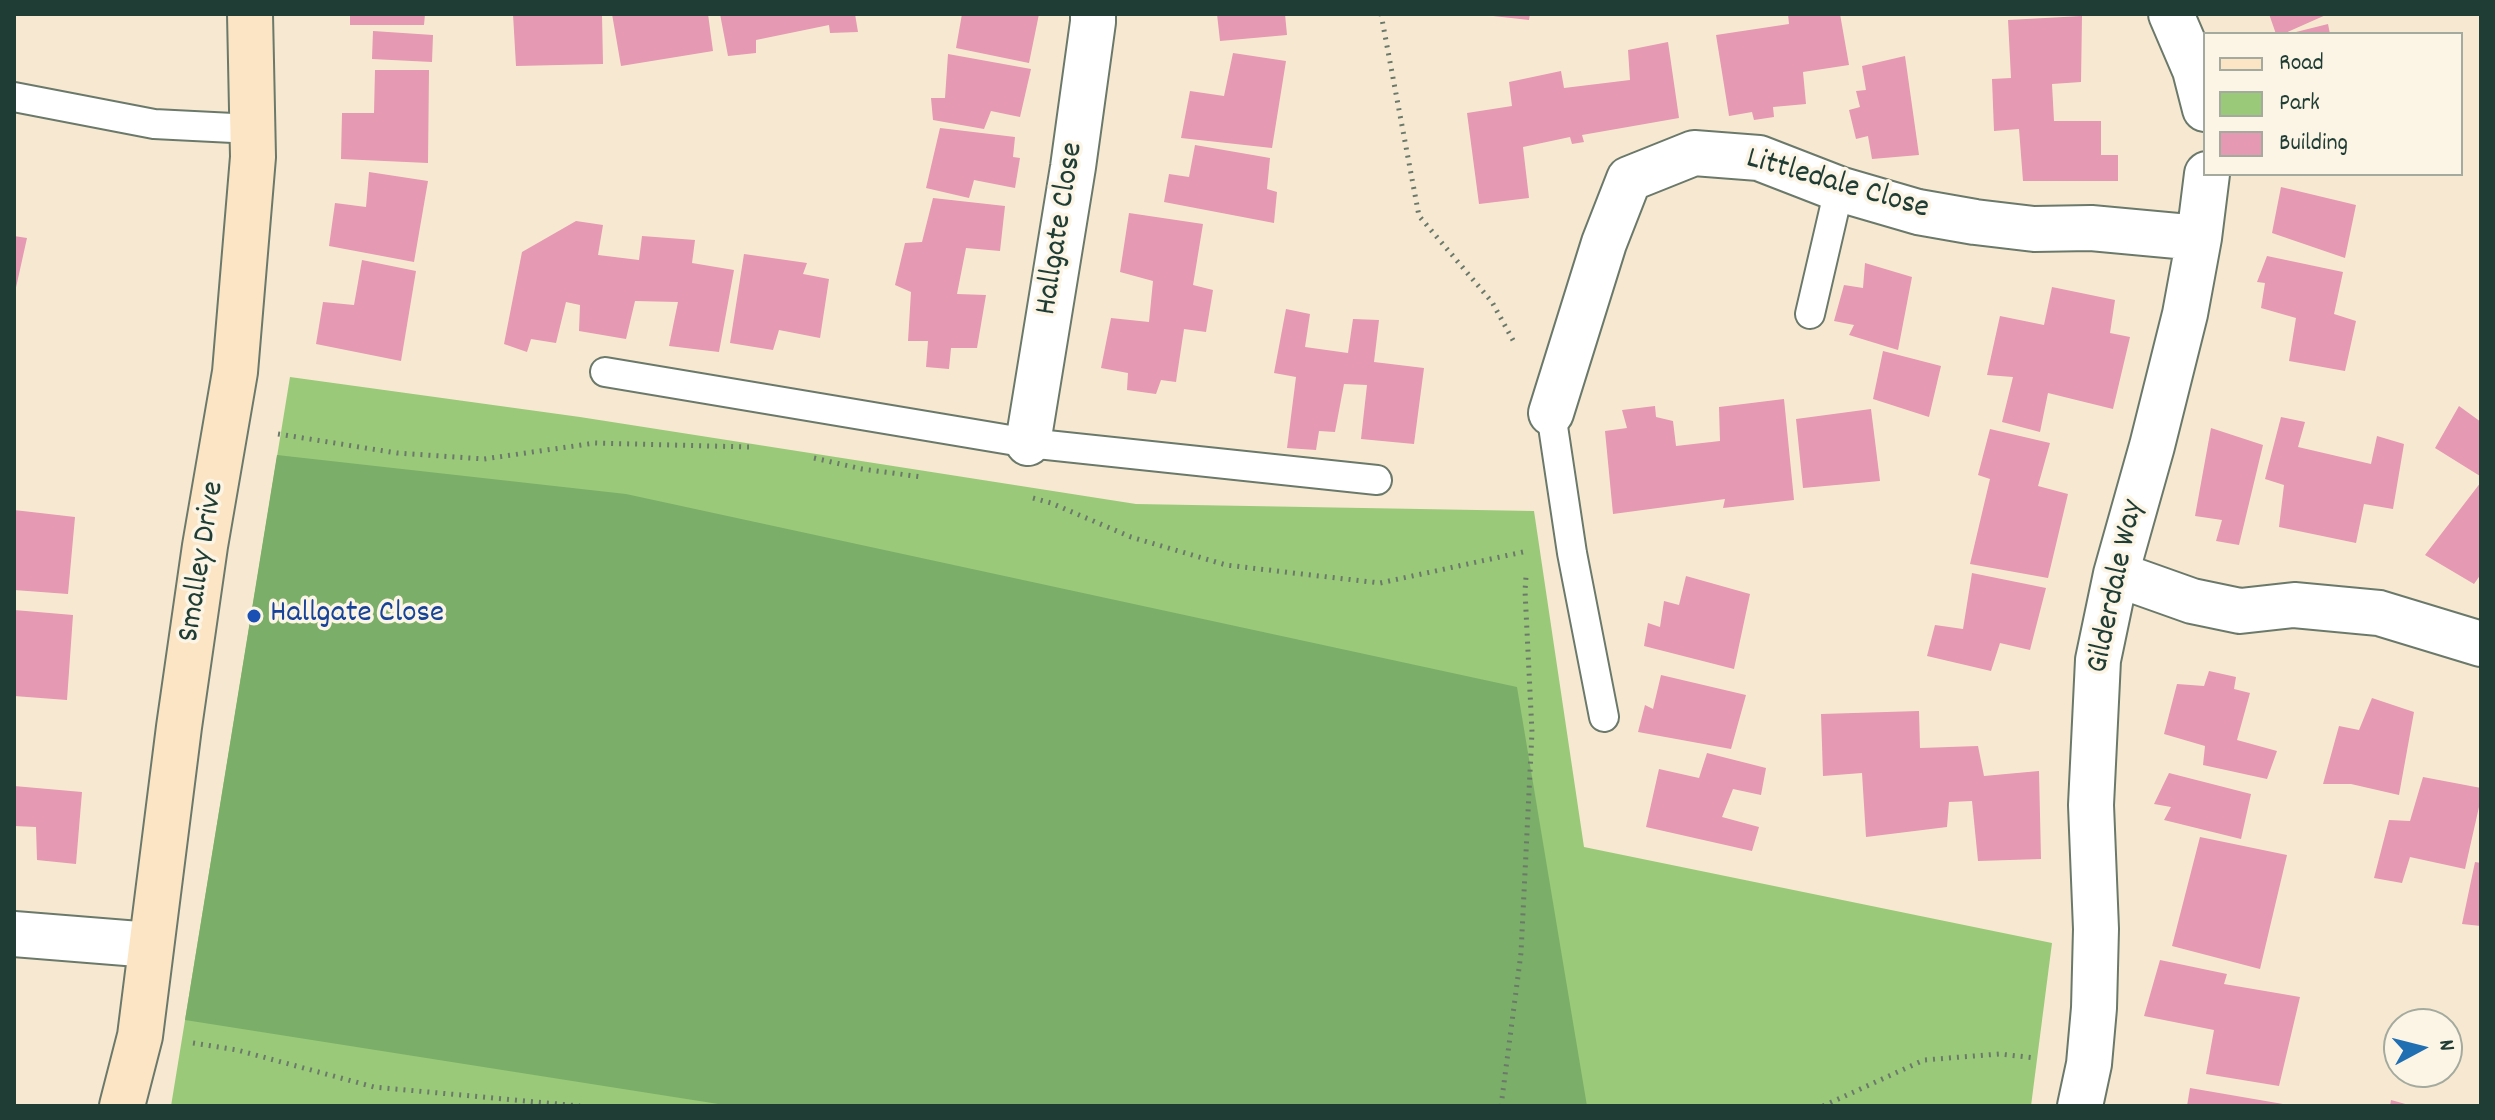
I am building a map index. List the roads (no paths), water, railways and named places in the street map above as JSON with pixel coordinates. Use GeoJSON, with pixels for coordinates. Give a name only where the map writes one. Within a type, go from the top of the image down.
{"type":"FeatureCollection","features":[{"type":"Feature","properties":{"kind":"street","name":"Smalley Drive"},"geometry":{"type":"LineString","coordinates":[[122,1106],[140,1036],[179,727],[235,372],[253,157],[250,14]]}},
{"type":"Feature","properties":{"kind":"street","name":"Hallgate Close"},"geometry":{"type":"LineString","coordinates":[[1028,443],[1073,167],[1093,14]]}},
{"type":"Feature","properties":{"kind":"street"},"geometry":{"type":"LineString","coordinates":[[2171,14],[2195,70],[2203,101]]}},
{"type":"Feature","properties":{"kind":"street","name":"Littledale Close"},"geometry":{"type":"LineString","coordinates":[[1551,413],[1604,243],[1629,179],[1694,153],[1759,158],[1839,189],[1918,212],[1975,222],[2034,229],[2091,228],[2199,238]]}},
{"type":"Feature","properties":{"kind":"street","name":"Gilderdale Way"},"geometry":{"type":"LineString","coordinates":[[2080,1106],[2089,1064],[2094,1008],[2096,929],[2091,805],[2098,660],[2116,574],[2185,314],[2207,176]]}},
{"type":"Feature","properties":{"kind":"street"},"geometry":{"type":"LineString","coordinates":[[2116,574],[2192,601],[2240,611],[2294,605],[2379,613],[2481,644]]}},
{"type":"Feature","properties":{"kind":"street"},"geometry":{"type":"LineString","coordinates":[[14,934],[151,945]]}},
{"type":"Feature","properties":{"kind":"lane"},"geometry":{"type":"LineString","coordinates":[[14,97],[154,124],[253,129]]}},
{"type":"Feature","properties":{"kind":"lane"},"geometry":{"type":"LineString","coordinates":[[1810,314],[1839,189]]}},
{"type":"Feature","properties":{"kind":"lane"},"geometry":{"type":"LineString","coordinates":[[605,372],[1028,443],[1377,480]]}},
{"type":"Feature","properties":{"kind":"lane"},"geometry":{"type":"LineString","coordinates":[[1551,413],[1572,553],[1604,717]]}},
{"type":"Feature","properties":{"kind":"place","name":"Hallgate Close"},"geometry":{"type":"Point","coordinates":[254,616]}}]}
